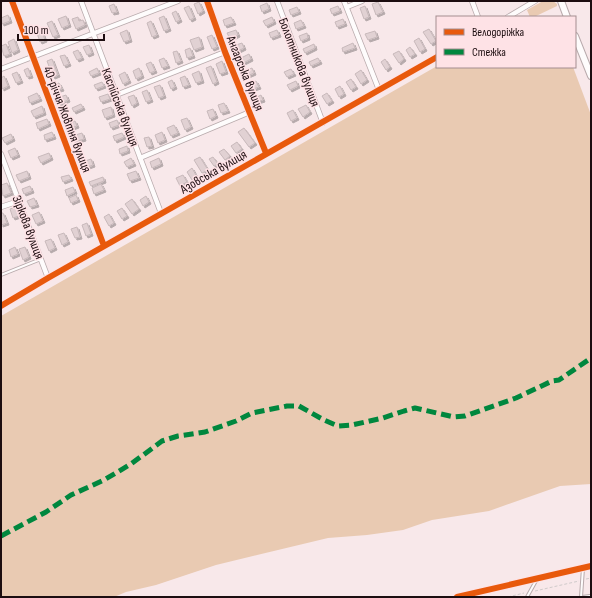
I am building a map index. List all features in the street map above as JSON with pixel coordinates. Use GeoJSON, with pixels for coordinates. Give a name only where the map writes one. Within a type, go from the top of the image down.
{"type":"FeatureCollection","features":[{"type":"Feature","properties":{"kind":"street","name":"40-річчя Жовтня вулиця"},"geometry":{"type":"LineString","coordinates":[[12,1],[104,246]]}},
{"type":"Feature","properties":{"kind":"street","name":"Каспійська вулиця"},"geometry":{"type":"LineString","coordinates":[[81,1],[161,213]]}},
{"type":"Feature","properties":{"kind":"street"},"geometry":{"type":"LineString","coordinates":[[1,69],[178,1]]}},
{"type":"Feature","properties":{"kind":"street","name":"Ангарська вулиця"},"geometry":{"type":"LineString","coordinates":[[207,1],[266,153]]}},
{"type":"Feature","properties":{"kind":"street","name":"Болотникова вулиця"},"geometry":{"type":"LineString","coordinates":[[277,1],[323,122]]}},
{"type":"Feature","properties":{"kind":"street"},"geometry":{"type":"LineString","coordinates":[[344,1],[379,90]]}},
{"type":"Feature","properties":{"kind":"street"},"geometry":{"type":"LineString","coordinates":[[347,7],[362,1]]}},
{"type":"Feature","properties":{"kind":"street"},"geometry":{"type":"LineString","coordinates":[[472,1],[478,16]]}},
{"type":"Feature","properties":{"kind":"street"},"geometry":{"type":"LineString","coordinates":[[510,16],[536,1]]}},
{"type":"Feature","properties":{"kind":"street"},"geometry":{"type":"LineString","coordinates":[[561,1],[567,16]]}},
{"type":"Feature","properties":{"kind":"street"},"geometry":{"type":"LineString","coordinates":[[576,38],[591,76]]}},
{"type":"Feature","properties":{"kind":"street"},"geometry":{"type":"LineString","coordinates":[[116,95],[226,52]]}},
{"type":"Feature","properties":{"kind":"street","name":"Азовська вулиця"},"geometry":{"type":"LineString","coordinates":[[1,306],[266,153],[436,58]]}},
{"type":"Feature","properties":{"kind":"street"},"geometry":{"type":"LineString","coordinates":[[140,158],[250,112]]}},
{"type":"Feature","properties":{"kind":"street","name":"Зіркова вулиця"},"geometry":{"type":"LineString","coordinates":[[1,154],[48,278]]}},
{"type":"Feature","properties":{"kind":"street"},"geometry":{"type":"LineString","coordinates":[[1,207],[19,201]]}},
{"type":"Feature","properties":{"kind":"street"},"geometry":{"type":"LineString","coordinates":[[457,597],[591,566]]}},
{"type":"Feature","properties":{"kind":"lane"},"geometry":{"type":"LineString","coordinates":[[1,275],[41,259]]}},
{"type":"Feature","properties":{"kind":"lane"},"geometry":{"type":"LineString","coordinates":[[583,568],[582,597],[590,596]]}},
{"type":"Feature","properties":{"kind":"lane"},"geometry":{"type":"LineString","coordinates":[[527,597],[537,579]]}},
{"type":"Feature","properties":{"kind":"path"},"geometry":{"type":"LineString","coordinates":[[530,592],[591,578]]}},
{"type":"Feature","properties":{"kind":"path"},"geometry":{"type":"LineString","coordinates":[[508,597],[523,594]]}},
{"type":"Feature","properties":{"kind":"shaded area"},"geometry":{"type":"Polygon","coordinates":[[[543,1],[553,1],[557,4],[557,6],[536,16],[530,16],[527,10],[543,1]]]}},
{"type":"Feature","properties":{"kind":"shaded area"},"geometry":{"type":"Polygon","coordinates":[[[436,67],[436,68],[573,68],[591,115],[591,484],[560,486],[489,511],[432,520],[403,530],[328,538],[216,565],[114,597],[1,597],[1,316],[436,67]]]}},
{"type":"Feature","properties":{"kind":"building"},"geometry":{"type":"Polygon","coordinates":[[[199,2],[203,11],[198,14],[194,4],[199,2]]]}},
{"type":"Feature","properties":{"kind":"building"},"geometry":{"type":"Polygon","coordinates":[[[378,2],[383,12],[376,15],[372,4],[378,2]]]}},
{"type":"Feature","properties":{"kind":"building"},"geometry":{"type":"Polygon","coordinates":[[[267,3],[269,9],[262,12],[260,6],[267,3]]]}},
{"type":"Feature","properties":{"kind":"building"},"geometry":{"type":"Polygon","coordinates":[[[114,4],[117,12],[112,13],[109,6],[114,4]]]}},
{"type":"Feature","properties":{"kind":"building"},"geometry":{"type":"Polygon","coordinates":[[[189,6],[194,18],[190,20],[184,8],[189,6]]]}},
{"type":"Feature","properties":{"kind":"building"},"geometry":{"type":"Polygon","coordinates":[[[338,6],[340,11],[332,14],[330,9],[338,6]]]}},
{"type":"Feature","properties":{"kind":"building"},"geometry":{"type":"Polygon","coordinates":[[[365,6],[369,17],[364,19],[360,8],[365,6]]]}},
{"type":"Feature","properties":{"kind":"building"},"geometry":{"type":"Polygon","coordinates":[[[297,7],[299,12],[291,15],[289,10],[297,7]]]}},
{"type":"Feature","properties":{"kind":"building"},"geometry":{"type":"Polygon","coordinates":[[[176,11],[180,20],[176,22],[172,13],[176,11]]]}},
{"type":"Feature","properties":{"kind":"building"},"geometry":{"type":"Polygon","coordinates":[[[8,15],[10,21],[2,24],[1,18],[8,15]]]}},
{"type":"Feature","properties":{"kind":"building"},"geometry":{"type":"Polygon","coordinates":[[[66,16],[69,25],[62,28],[58,19],[66,16]]]}},
{"type":"Feature","properties":{"kind":"building"},"geometry":{"type":"Polygon","coordinates":[[[164,16],[169,29],[164,31],[159,18],[164,16]]]}},
{"type":"Feature","properties":{"kind":"building"},"geometry":{"type":"Polygon","coordinates":[[[78,17],[79,21],[83,20],[85,25],[76,29],[72,19],[78,17]]]}},
{"type":"Feature","properties":{"kind":"building"},"geometry":{"type":"Polygon","coordinates":[[[231,17],[234,23],[225,26],[223,20],[231,17]]]}},
{"type":"Feature","properties":{"kind":"building"},"geometry":{"type":"Polygon","coordinates":[[[272,17],[274,22],[266,26],[263,21],[272,17]]]}},
{"type":"Feature","properties":{"kind":"building"},"geometry":{"type":"Polygon","coordinates":[[[343,19],[345,24],[337,27],[335,22],[343,19]]]}},
{"type":"Feature","properties":{"kind":"building"},"geometry":{"type":"Polygon","coordinates":[[[301,20],[304,26],[296,29],[294,23],[301,20]]]}},
{"type":"Feature","properties":{"kind":"building"},"geometry":{"type":"Polygon","coordinates":[[[52,21],[58,35],[53,37],[47,23],[52,21]]]}},
{"type":"Feature","properties":{"kind":"building"},"geometry":{"type":"Polygon","coordinates":[[[151,21],[157,35],[152,37],[147,23],[151,21]]]}},
{"type":"Feature","properties":{"kind":"building"},"geometry":{"type":"Polygon","coordinates":[[[429,29],[436,41],[431,44],[423,32],[429,29]]]}},
{"type":"Feature","properties":{"kind":"building"},"geometry":{"type":"Polygon","coordinates":[[[127,30],[130,40],[124,42],[120,33],[127,30]]]}},
{"type":"Feature","properties":{"kind":"building"},"geometry":{"type":"Polygon","coordinates":[[[236,30],[238,35],[230,39],[227,33],[236,30]]]}},
{"type":"Feature","properties":{"kind":"building"},"geometry":{"type":"Polygon","coordinates":[[[277,30],[279,35],[271,38],[269,33],[277,30]]]}},
{"type":"Feature","properties":{"kind":"building"},"geometry":{"type":"Polygon","coordinates":[[[42,31],[45,40],[40,42],[37,33],[42,31]]]}},
{"type":"Feature","properties":{"kind":"building"},"geometry":{"type":"Polygon","coordinates":[[[375,31],[377,37],[368,40],[365,34],[375,31]]]}},
{"type":"Feature","properties":{"kind":"building"},"geometry":{"type":"Polygon","coordinates":[[[307,33],[308,38],[301,41],[299,36],[307,33]]]}},
{"type":"Feature","properties":{"kind":"building"},"geometry":{"type":"Polygon","coordinates":[[[212,35],[217,47],[212,49],[207,37],[212,35]]]}},
{"type":"Feature","properties":{"kind":"building"},"geometry":{"type":"Polygon","coordinates":[[[199,37],[202,47],[194,50],[190,40],[199,37]]]}},
{"type":"Feature","properties":{"kind":"building"},"geometry":{"type":"Polygon","coordinates":[[[419,38],[425,49],[420,52],[414,41],[419,38]]]}},
{"type":"Feature","properties":{"kind":"building"},"geometry":{"type":"Polygon","coordinates":[[[14,39],[18,50],[12,53],[8,42],[14,39]]]}},
{"type":"Feature","properties":{"kind":"building"},"geometry":{"type":"Polygon","coordinates":[[[242,43],[244,48],[236,52],[233,46],[242,43]]]}},
{"type":"Feature","properties":{"kind":"building"},"geometry":{"type":"Polygon","coordinates":[[[353,43],[355,48],[343,52],[342,48],[353,43]]]}},
{"type":"Feature","properties":{"kind":"building"},"geometry":{"type":"Polygon","coordinates":[[[6,44],[10,54],[4,56],[1,46],[6,44]]]}},
{"type":"Feature","properties":{"kind":"building"},"geometry":{"type":"Polygon","coordinates":[[[314,44],[315,48],[305,53],[303,49],[314,44]]]}},
{"type":"Feature","properties":{"kind":"building"},"geometry":{"type":"Polygon","coordinates":[[[89,45],[92,53],[87,55],[83,47],[89,45]]]}},
{"type":"Feature","properties":{"kind":"building"},"geometry":{"type":"Polygon","coordinates":[[[410,47],[415,54],[410,57],[406,50],[410,47]]]}},
{"type":"Feature","properties":{"kind":"building"},"geometry":{"type":"Polygon","coordinates":[[[190,48],[193,56],[187,58],[185,50],[190,48]]]}},
{"type":"Feature","properties":{"kind":"building"},"geometry":{"type":"Polygon","coordinates":[[[78,50],[82,58],[77,60],[73,52],[78,50]]]}},
{"type":"Feature","properties":{"kind":"building"},"geometry":{"type":"Polygon","coordinates":[[[177,51],[181,61],[176,63],[173,52],[177,51]]]}},
{"type":"Feature","properties":{"kind":"building"},"geometry":{"type":"Polygon","coordinates":[[[399,51],[404,59],[399,63],[393,54],[399,51]]]}},
{"type":"Feature","properties":{"kind":"building"},"geometry":{"type":"Polygon","coordinates":[[[249,54],[251,59],[241,64],[239,59],[249,54]]]}},
{"type":"Feature","properties":{"kind":"building"},"geometry":{"type":"Polygon","coordinates":[[[65,55],[69,64],[64,66],[60,56],[65,55]]]}},
{"type":"Feature","properties":{"kind":"building"},"geometry":{"type":"Polygon","coordinates":[[[164,58],[168,66],[162,68],[159,60],[164,58]]]}},
{"type":"Feature","properties":{"kind":"building"},"geometry":{"type":"Polygon","coordinates":[[[318,58],[320,62],[311,66],[309,62],[318,58]]]}},
{"type":"Feature","properties":{"kind":"building"},"geometry":{"type":"Polygon","coordinates":[[[52,59],[58,75],[53,77],[47,61],[52,59]]]}},
{"type":"Feature","properties":{"kind":"building"},"geometry":{"type":"Polygon","coordinates":[[[385,59],[390,67],[386,70],[381,62],[385,59]]]}},
{"type":"Feature","properties":{"kind":"building"},"geometry":{"type":"Polygon","coordinates":[[[222,61],[226,72],[220,74],[216,64],[222,61]]]}},
{"type":"Feature","properties":{"kind":"building"},"geometry":{"type":"Polygon","coordinates":[[[151,62],[155,71],[150,73],[146,64],[151,62]]]}},
{"type":"Feature","properties":{"kind":"building"},"geometry":{"type":"Polygon","coordinates":[[[211,66],[217,82],[213,84],[206,68],[211,66]]]}},
{"type":"Feature","properties":{"kind":"building"},"geometry":{"type":"Polygon","coordinates":[[[28,68],[31,76],[27,77],[24,70],[28,68]]]}},
{"type":"Feature","properties":{"kind":"building"},"geometry":{"type":"Polygon","coordinates":[[[97,68],[99,73],[91,76],[89,72],[97,68]]]}},
{"type":"Feature","properties":{"kind":"building"},"geometry":{"type":"Polygon","coordinates":[[[139,68],[142,76],[136,79],[133,71],[139,68]]]}},
{"type":"Feature","properties":{"kind":"building"},"geometry":{"type":"Polygon","coordinates":[[[252,68],[254,73],[245,77],[243,72],[252,68]]]}},
{"type":"Feature","properties":{"kind":"building"},"geometry":{"type":"Polygon","coordinates":[[[291,69],[294,74],[287,77],[284,72],[291,69]]]}},
{"type":"Feature","properties":{"kind":"building"},"geometry":{"type":"Polygon","coordinates":[[[361,70],[367,80],[361,84],[355,74],[361,70]]]}},
{"type":"Feature","properties":{"kind":"building"},"geometry":{"type":"Polygon","coordinates":[[[199,71],[202,81],[196,83],[192,74],[199,71]]]}},
{"type":"Feature","properties":{"kind":"building"},"geometry":{"type":"Polygon","coordinates":[[[17,72],[21,81],[16,83],[12,74],[17,72]]]}},
{"type":"Feature","properties":{"kind":"building"},"geometry":{"type":"Polygon","coordinates":[[[125,72],[129,81],[123,84],[119,75],[125,72]]]}},
{"type":"Feature","properties":{"kind":"building"},"geometry":{"type":"Polygon","coordinates":[[[4,76],[8,86],[2,89],[1,78],[4,76]]]}},
{"type":"Feature","properties":{"kind":"building"},"geometry":{"type":"Polygon","coordinates":[[[185,76],[189,85],[183,87],[180,78],[185,76]]]}},
{"type":"Feature","properties":{"kind":"building"},"geometry":{"type":"Polygon","coordinates":[[[351,79],[356,87],[351,90],[346,82],[351,79]]]}},
{"type":"Feature","properties":{"kind":"building"},"geometry":{"type":"Polygon","coordinates":[[[172,80],[175,87],[171,89],[168,82],[172,80]]]}},
{"type":"Feature","properties":{"kind":"building"},"geometry":{"type":"Polygon","coordinates":[[[256,81],[259,87],[250,90],[248,85],[256,81]]]}},
{"type":"Feature","properties":{"kind":"building"},"geometry":{"type":"Polygon","coordinates":[[[296,81],[298,86],[290,90],[287,85],[296,81]]]}},
{"type":"Feature","properties":{"kind":"building"},"geometry":{"type":"Polygon","coordinates":[[[102,82],[104,86],[96,89],[94,85],[102,82]]]}},
{"type":"Feature","properties":{"kind":"building"},"geometry":{"type":"Polygon","coordinates":[[[59,83],[62,89],[55,91],[53,85],[59,83]]]}},
{"type":"Feature","properties":{"kind":"building"},"geometry":{"type":"Polygon","coordinates":[[[160,85],[164,96],[159,98],[154,87],[160,85]]]}},
{"type":"Feature","properties":{"kind":"building"},"geometry":{"type":"Polygon","coordinates":[[[340,86],[344,94],[339,97],[335,89],[340,86]]]}},
{"type":"Feature","properties":{"kind":"building"},"geometry":{"type":"Polygon","coordinates":[[[147,90],[151,100],[146,102],[142,92],[147,90]]]}},
{"type":"Feature","properties":{"kind":"building"},"geometry":{"type":"Polygon","coordinates":[[[37,93],[40,99],[30,103],[28,97],[37,93]]]}},
{"type":"Feature","properties":{"kind":"building"},"geometry":{"type":"Polygon","coordinates":[[[327,93],[332,101],[327,104],[322,96],[327,93]]]}},
{"type":"Feature","properties":{"kind":"building"},"geometry":{"type":"Polygon","coordinates":[[[108,94],[110,99],[101,102],[99,97],[108,94]]]}},
{"type":"Feature","properties":{"kind":"building"},"geometry":{"type":"Polygon","coordinates":[[[66,95],[68,100],[59,104],[57,98],[66,95]]]}},
{"type":"Feature","properties":{"kind":"building"},"geometry":{"type":"Polygon","coordinates":[[[134,95],[137,103],[132,106],[128,97],[134,95]]]}},
{"type":"Feature","properties":{"kind":"building"},"geometry":{"type":"Polygon","coordinates":[[[261,95],[263,100],[254,103],[253,99],[261,95]]]}},
{"type":"Feature","properties":{"kind":"building"},"geometry":{"type":"Polygon","coordinates":[[[224,103],[228,111],[221,113],[218,105],[224,103]]]}},
{"type":"Feature","properties":{"kind":"building"},"geometry":{"type":"Polygon","coordinates":[[[81,104],[83,108],[74,112],[72,108],[81,104]]]}},
{"type":"Feature","properties":{"kind":"building"},"geometry":{"type":"Polygon","coordinates":[[[306,105],[310,112],[303,117],[298,109],[306,105]]]}},
{"type":"Feature","properties":{"kind":"building"},"geometry":{"type":"Polygon","coordinates":[[[42,106],[44,113],[34,117],[31,111],[42,106]]]}},
{"type":"Feature","properties":{"kind":"building"},"geometry":{"type":"Polygon","coordinates":[[[111,107],[113,115],[105,118],[102,110],[111,107]]]}},
{"type":"Feature","properties":{"kind":"building"},"geometry":{"type":"Polygon","coordinates":[[[213,109],[216,116],[210,119],[207,111],[213,109]]]}},
{"type":"Feature","properties":{"kind":"building"},"geometry":{"type":"Polygon","coordinates":[[[293,110],[297,118],[291,121],[287,113],[293,110]]]}},
{"type":"Feature","properties":{"kind":"building"},"geometry":{"type":"Polygon","coordinates":[[[187,118],[191,127],[185,130],[181,120],[187,118]]]}},
{"type":"Feature","properties":{"kind":"building"},"geometry":{"type":"Polygon","coordinates":[[[47,119],[49,124],[38,129],[36,123],[47,119]]]}},
{"type":"Feature","properties":{"kind":"building"},"geometry":{"type":"Polygon","coordinates":[[[117,120],[119,125],[111,128],[109,123],[117,120]]]}},
{"type":"Feature","properties":{"kind":"building"},"geometry":{"type":"Polygon","coordinates":[[[75,121],[77,126],[69,129],[67,124],[75,121]]]}},
{"type":"Feature","properties":{"kind":"building"},"geometry":{"type":"Polygon","coordinates":[[[174,125],[178,133],[171,136],[167,128],[174,125]]]}},
{"type":"Feature","properties":{"kind":"building"},"geometry":{"type":"Polygon","coordinates":[[[244,128],[255,143],[249,147],[238,132],[244,128]]]}},
{"type":"Feature","properties":{"kind":"building"},"geometry":{"type":"Polygon","coordinates":[[[52,132],[54,137],[45,140],[44,135],[52,132]]]}},
{"type":"Feature","properties":{"kind":"building"},"geometry":{"type":"Polygon","coordinates":[[[162,132],[165,140],[158,143],[155,135],[162,132]]]}},
{"type":"Feature","properties":{"kind":"building"},"geometry":{"type":"Polygon","coordinates":[[[82,133],[84,139],[74,142],[72,136],[82,133]]]}},
{"type":"Feature","properties":{"kind":"building"},"geometry":{"type":"Polygon","coordinates":[[[122,133],[124,137],[115,141],[113,136],[122,133]]]}},
{"type":"Feature","properties":{"kind":"building"},"geometry":{"type":"Polygon","coordinates":[[[11,134],[13,139],[5,143],[2,138],[11,134]]]}},
{"type":"Feature","properties":{"kind":"building"},"geometry":{"type":"Polygon","coordinates":[[[149,137],[152,146],[147,147],[144,138],[149,137]]]}},
{"type":"Feature","properties":{"kind":"building"},"geometry":{"type":"Polygon","coordinates":[[[237,142],[242,149],[236,153],[231,146],[237,142]]]}},
{"type":"Feature","properties":{"kind":"building"},"geometry":{"type":"Polygon","coordinates":[[[127,146],[128,151],[120,154],[119,149],[127,146]]]}},
{"type":"Feature","properties":{"kind":"building"},"geometry":{"type":"Polygon","coordinates":[[[15,148],[18,155],[11,158],[8,151],[15,148]]]}},
{"type":"Feature","properties":{"kind":"building"},"geometry":{"type":"Polygon","coordinates":[[[224,149],[230,156],[225,160],[219,152],[224,149]]]}},
{"type":"Feature","properties":{"kind":"building"},"geometry":{"type":"Polygon","coordinates":[[[49,153],[51,158],[41,163],[38,157],[49,153]]]}},
{"type":"Feature","properties":{"kind":"building"},"geometry":{"type":"Polygon","coordinates":[[[200,157],[208,170],[202,173],[194,160],[200,157]]]}},
{"type":"Feature","properties":{"kind":"building"},"geometry":{"type":"Polygon","coordinates":[[[213,157],[218,164],[214,166],[209,159],[213,157]]]}},
{"type":"Feature","properties":{"kind":"building"},"geometry":{"type":"Polygon","coordinates":[[[131,158],[134,164],[127,167],[124,162],[131,158]]]}},
{"type":"Feature","properties":{"kind":"building"},"geometry":{"type":"Polygon","coordinates":[[[159,158],[161,164],[152,168],[150,162],[159,158]]]}},
{"type":"Feature","properties":{"kind":"building"},"geometry":{"type":"Polygon","coordinates":[[[91,159],[93,165],[85,168],[82,162],[91,159]]]}},
{"type":"Feature","properties":{"kind":"building"},"geometry":{"type":"Polygon","coordinates":[[[192,168],[197,177],[192,180],[187,172],[192,168]]]}},
{"type":"Feature","properties":{"kind":"building"},"geometry":{"type":"Polygon","coordinates":[[[27,171],[29,177],[19,181],[16,175],[27,171]]]}},
{"type":"Feature","properties":{"kind":"building"},"geometry":{"type":"Polygon","coordinates":[[[136,171],[139,178],[130,181],[127,174],[136,171]]]}},
{"type":"Feature","properties":{"kind":"building"},"geometry":{"type":"Polygon","coordinates":[[[69,175],[71,179],[63,182],[61,177],[69,175]]]}},
{"type":"Feature","properties":{"kind":"building"},"geometry":{"type":"Polygon","coordinates":[[[183,175],[187,182],[180,186],[176,178],[183,175]]]}},
{"type":"Feature","properties":{"kind":"building"},"geometry":{"type":"Polygon","coordinates":[[[103,177],[104,181],[91,186],[89,182],[103,177]]]}},
{"type":"Feature","properties":{"kind":"building"},"geometry":{"type":"Polygon","coordinates":[[[7,183],[11,193],[3,196],[1,185],[7,183]]]}},
{"type":"Feature","properties":{"kind":"building"},"geometry":{"type":"Polygon","coordinates":[[[101,184],[104,190],[94,194],[92,188],[101,184]]]}},
{"type":"Feature","properties":{"kind":"building"},"geometry":{"type":"Polygon","coordinates":[[[30,186],[32,191],[24,194],[22,189],[30,186]]]}},
{"type":"Feature","properties":{"kind":"building"},"geometry":{"type":"Polygon","coordinates":[[[73,187],[75,192],[67,196],[65,190],[73,187]]]}},
{"type":"Feature","properties":{"kind":"building"},"geometry":{"type":"Polygon","coordinates":[[[76,195],[78,200],[71,203],[69,198],[76,195]]]}},
{"type":"Feature","properties":{"kind":"building"},"geometry":{"type":"Polygon","coordinates":[[[146,196],[149,202],[143,206],[140,200],[146,196]]]}},
{"type":"Feature","properties":{"kind":"building"},"geometry":{"type":"Polygon","coordinates":[[[34,198],[37,205],[30,207],[27,201],[34,198]]]}},
{"type":"Feature","properties":{"kind":"building"},"geometry":{"type":"Polygon","coordinates":[[[132,199],[139,209],[132,214],[125,204],[132,199]]]}},
{"type":"Feature","properties":{"kind":"building"},"geometry":{"type":"Polygon","coordinates":[[[16,207],[19,216],[13,218],[10,209],[16,207]]]}},
{"type":"Feature","properties":{"kind":"building"},"geometry":{"type":"Polygon","coordinates":[[[122,208],[127,216],[122,219],[117,211],[122,208]]]}},
{"type":"Feature","properties":{"kind":"building"},"geometry":{"type":"Polygon","coordinates":[[[39,212],[43,221],[36,224],[32,215],[39,212]]]}},
{"type":"Feature","properties":{"kind":"building"},"geometry":{"type":"Polygon","coordinates":[[[1,213],[3,213],[7,223],[1,225],[1,213]]]}},
{"type":"Feature","properties":{"kind":"building"},"geometry":{"type":"Polygon","coordinates":[[[109,214],[114,223],[109,226],[104,217],[109,214]]]}},
{"type":"Feature","properties":{"kind":"building"},"geometry":{"type":"Polygon","coordinates":[[[87,223],[91,234],[86,236],[82,225],[87,223]]]}},
{"type":"Feature","properties":{"kind":"building"},"geometry":{"type":"Polygon","coordinates":[[[77,227],[80,237],[75,238],[71,229],[77,227]]]}},
{"type":"Feature","properties":{"kind":"building"},"geometry":{"type":"Polygon","coordinates":[[[64,233],[68,242],[62,245],[58,235],[64,233]]]}},
{"type":"Feature","properties":{"kind":"building"},"geometry":{"type":"Polygon","coordinates":[[[51,239],[55,248],[49,251],[45,241],[51,239]]]}},
{"type":"Feature","properties":{"kind":"building"},"geometry":{"type":"Polygon","coordinates":[[[15,247],[18,254],[11,257],[9,250],[15,247]]]}},
{"type":"Feature","properties":{"kind":"building"},"geometry":{"type":"Polygon","coordinates":[[[25,247],[29,257],[23,260],[19,249],[25,247]]]}},
{"type":"Feature","properties":{"kind":"marked path"},"geometry":{"type":"LineString","coordinates":[[1,536],[46,512],[71,495],[104,480],[131,464],[162,441],[178,436],[205,432],[236,421],[252,413],[287,406],[299,406],[338,426],[352,425],[383,418],[415,408],[454,417],[465,416],[516,398],[552,381],[559,380],[591,358]]}},
{"type":"Feature","properties":{"kind":"cycle path"},"geometry":{"type":"LineString","coordinates":[[12,1],[104,246]]}},
{"type":"Feature","properties":{"kind":"cycle path"},"geometry":{"type":"LineString","coordinates":[[207,1],[225,52],[266,153]]}},
{"type":"Feature","properties":{"kind":"cycle path"},"geometry":{"type":"LineString","coordinates":[[1,306],[436,58]]}},
{"type":"Feature","properties":{"kind":"cycle path"},"geometry":{"type":"LineString","coordinates":[[457,597],[591,566]]}}]}
